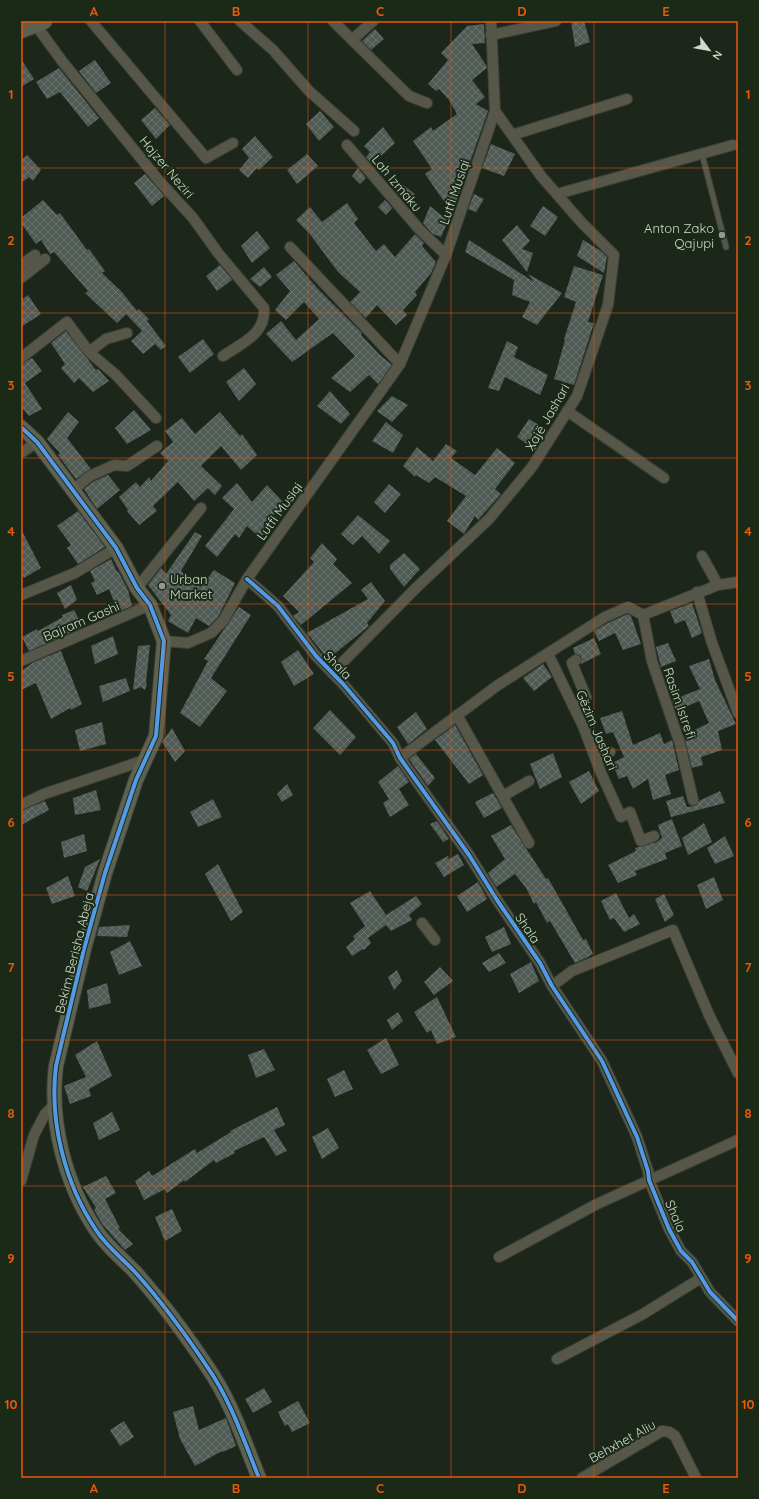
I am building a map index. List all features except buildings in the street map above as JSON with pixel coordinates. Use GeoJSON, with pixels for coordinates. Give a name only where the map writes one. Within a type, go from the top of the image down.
{"type":"FeatureCollection","features":[{"type":"Feature","properties":{"kind":"street"},"geometry":{"type":"LineString","coordinates":[[91,21],[206,158],[233,143]]}},
{"type":"Feature","properties":{"kind":"street"},"geometry":{"type":"LineString","coordinates":[[200,21],[237,70]]}},
{"type":"Feature","properties":{"kind":"street"},"geometry":{"type":"LineString","coordinates":[[240,21],[273,50],[309,91],[354,131]]}},
{"type":"Feature","properties":{"kind":"street"},"geometry":{"type":"LineString","coordinates":[[333,21],[409,96],[427,103]]}},
{"type":"Feature","properties":{"kind":"street"},"geometry":{"type":"LineString","coordinates":[[352,40],[373,21]]}},
{"type":"Feature","properties":{"kind":"street","name":"Lutfi Musiqi"},"geometry":{"type":"LineString","coordinates":[[164,641],[188,643],[211,633],[223,621],[247,579],[400,364],[446,255],[496,110],[491,21]]}},
{"type":"Feature","properties":{"kind":"street"},"geometry":{"type":"LineString","coordinates":[[492,34],[556,21]]}},
{"type":"Feature","properties":{"kind":"street","name":"Hajzer Neziri"},"geometry":{"type":"LineString","coordinates":[[33,25],[160,182],[193,218],[218,253],[264,308],[265,319],[259,330],[223,356]]}},
{"type":"Feature","properties":{"kind":"street"},"geometry":{"type":"LineString","coordinates":[[512,135],[627,99]]}},
{"type":"Feature","properties":{"kind":"street","name":"Xajë Jashari"},"geometry":{"type":"LineString","coordinates":[[332,673],[416,588],[489,520],[532,467],[577,396],[608,305],[614,255],[582,223],[541,176],[496,110]]}},
{"type":"Feature","properties":{"kind":"street","name":"Lah Izmaku"},"geometry":{"type":"LineString","coordinates":[[347,145],[419,229],[446,255]]}},
{"type":"Feature","properties":{"kind":"street"},"geometry":{"type":"LineString","coordinates":[[557,194],[733,145]]}},
{"type":"Feature","properties":{"kind":"street"},"geometry":{"type":"LineString","coordinates":[[290,246],[400,364]]}},
{"type":"Feature","properties":{"kind":"street"},"geometry":{"type":"LineString","coordinates":[[21,265],[40,257],[21,278]]}},
{"type":"Feature","properties":{"kind":"street"},"geometry":{"type":"LineString","coordinates":[[21,358],[67,322],[89,352],[116,375],[156,418]]}},
{"type":"Feature","properties":{"kind":"street"},"geometry":{"type":"LineString","coordinates":[[89,352],[106,339],[127,333]]}},
{"type":"Feature","properties":{"kind":"street"},"geometry":{"type":"LineString","coordinates":[[567,412],[664,478]]}},
{"type":"Feature","properties":{"kind":"street","name":"Bekim Berisha Abeja"},"geometry":{"type":"LineString","coordinates":[[21,426],[37,442],[116,548],[137,588],[150,605],[164,641],[156,736],[145,760],[105,873],[84,949],[56,1066],[53,1084],[54,1105],[63,1155],[72,1184],[86,1215],[101,1238],[134,1272],[177,1324],[210,1370],[229,1405],[259,1478]]}},
{"type":"Feature","properties":{"kind":"street"},"geometry":{"type":"LineString","coordinates":[[21,453],[37,442]]}},
{"type":"Feature","properties":{"kind":"street"},"geometry":{"type":"LineString","coordinates":[[73,490],[90,476],[114,465],[127,466],[157,446]]}},
{"type":"Feature","properties":{"kind":"street"},"geometry":{"type":"LineString","coordinates":[[137,588],[201,508]]}},
{"type":"Feature","properties":{"kind":"street"},"geometry":{"type":"LineString","coordinates":[[21,595],[75,573],[116,548]]}},
{"type":"Feature","properties":{"kind":"street"},"geometry":{"type":"LineString","coordinates":[[702,556],[718,585]]}},
{"type":"Feature","properties":{"kind":"street","name":"Shala"},"geometry":{"type":"LineString","coordinates":[[247,579],[278,606],[316,656],[393,743],[400,758],[469,855],[497,900],[540,963],[552,986],[606,1068],[637,1137],[648,1171],[649,1180],[669,1229],[681,1251],[692,1262],[710,1292],[738,1322]]}},
{"type":"Feature","properties":{"kind":"street"},"geometry":{"type":"LineString","coordinates":[[400,758],[498,685],[605,617],[628,607],[643,615],[697,592],[718,585],[738,582]]}},
{"type":"Feature","properties":{"kind":"street"},"geometry":{"type":"LineString","coordinates":[[697,592],[712,643],[738,713]]}},
{"type":"Feature","properties":{"kind":"street","name":"Bajram Gashi"},"geometry":{"type":"LineString","coordinates":[[21,661],[150,605]]}},
{"type":"Feature","properties":{"kind":"street","name":"Rasim Istrefi"},"geometry":{"type":"LineString","coordinates":[[643,615],[652,661],[680,744],[693,800]]}},
{"type":"Feature","properties":{"kind":"street","name":"Gëzim Jashari"},"geometry":{"type":"LineString","coordinates":[[548,654],[573,706],[621,817],[630,812],[641,841],[654,836]]}},
{"type":"Feature","properties":{"kind":"street"},"geometry":{"type":"LineString","coordinates":[[573,706],[586,697],[572,663],[576,660]]}},
{"type":"Feature","properties":{"kind":"street"},"geometry":{"type":"LineString","coordinates":[[457,715],[529,843]]}},
{"type":"Feature","properties":{"kind":"street"},"geometry":{"type":"LineString","coordinates":[[595,758],[610,752]]}},
{"type":"Feature","properties":{"kind":"street"},"geometry":{"type":"LineString","coordinates":[[21,805],[44,794],[145,760]]}},
{"type":"Feature","properties":{"kind":"street"},"geometry":{"type":"LineString","coordinates":[[503,796],[529,782]]}},
{"type":"Feature","properties":{"kind":"street"},"geometry":{"type":"LineString","coordinates":[[422,923],[434,940]]}},
{"type":"Feature","properties":{"kind":"street"},"geometry":{"type":"LineString","coordinates":[[552,986],[572,971],[673,930],[709,1015],[738,1073]]}},
{"type":"Feature","properties":{"kind":"street"},"geometry":{"type":"LineString","coordinates":[[21,1180],[34,1135],[46,1114],[54,1105]]}},
{"type":"Feature","properties":{"kind":"street"},"geometry":{"type":"LineString","coordinates":[[499,1257],[597,1204],[738,1140]]}},
{"type":"Feature","properties":{"kind":"street"},"geometry":{"type":"LineString","coordinates":[[557,1359],[643,1314],[701,1278]]}},
{"type":"Feature","properties":{"kind":"street","name":"Behxhet Aliu"},"geometry":{"type":"LineString","coordinates":[[582,1478],[662,1431],[669,1432],[674,1436],[696,1478]]}},
{"type":"Feature","properties":{"kind":"lane"},"geometry":{"type":"LineString","coordinates":[[702,154],[726,247]]}},
{"type":"Feature","properties":{"kind":"cycle path"},"geometry":{"type":"LineString","coordinates":[[21,427],[37,442],[116,548],[137,588],[150,605],[164,641],[156,736],[136,780],[105,873],[84,949],[56,1066],[54,1087],[57,1130],[68,1172],[85,1212],[100,1236],[109,1247],[135,1272],[164,1307],[191,1343],[216,1381],[224,1394],[259,1478]]}},
{"type":"Feature","properties":{"kind":"cycle path"},"geometry":{"type":"LineString","coordinates":[[247,579],[278,606],[316,656],[344,685],[393,743],[400,758],[469,855],[497,900],[540,963],[552,986],[602,1061],[637,1137],[648,1171],[649,1180],[669,1229],[681,1251],[692,1262],[710,1292],[738,1321]]}},
{"type":"Feature","properties":{"kind":"place","name":"Anton Zako Qajupi"},"geometry":{"type":"Point","coordinates":[722,235]}},
{"type":"Feature","properties":{"kind":"place","name":"Urban Market"},"geometry":{"type":"Point","coordinates":[162,586]}}]}
